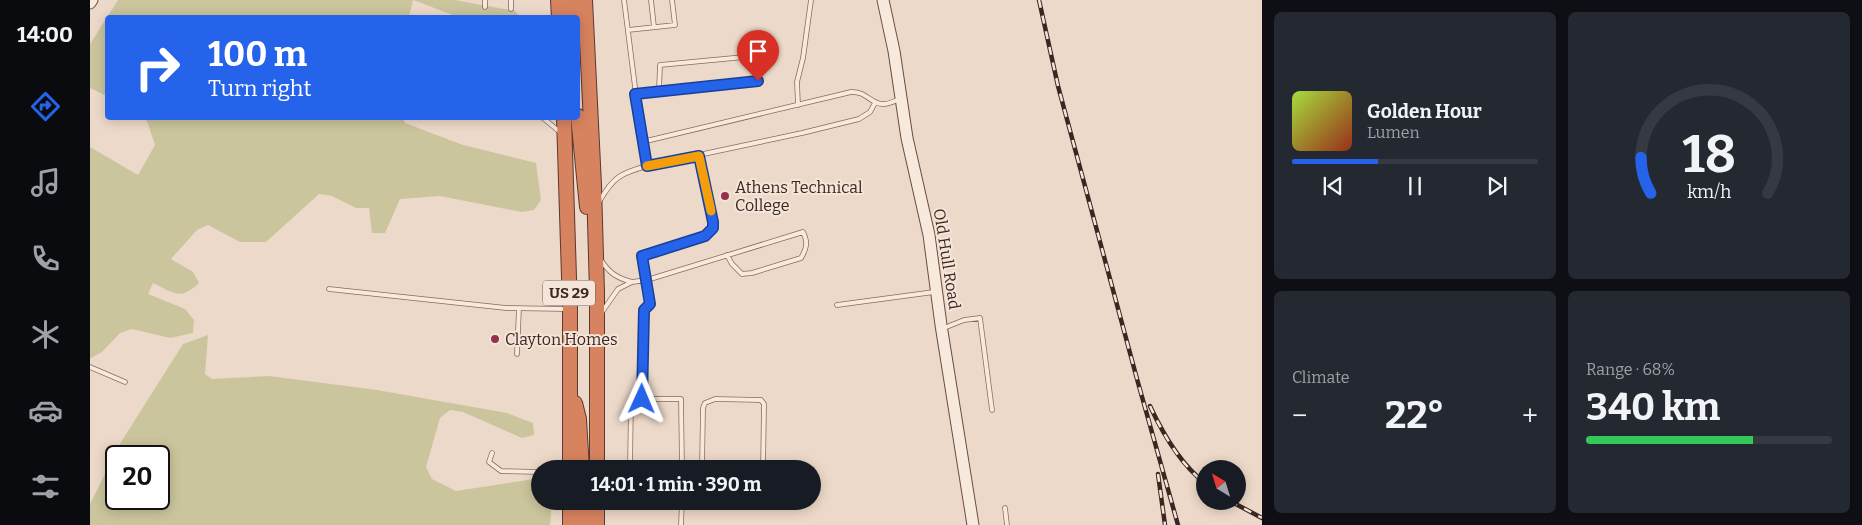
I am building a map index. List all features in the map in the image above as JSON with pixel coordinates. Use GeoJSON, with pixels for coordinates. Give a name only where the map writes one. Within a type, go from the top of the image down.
{"type":"FeatureCollection","features":[{"type":"Feature","properties":{"kind":"highway"},"geometry":{"type":"LineString","coordinates":[[558,0],[559,15]]}},
{"type":"Feature","properties":{"kind":"highway"},"geometry":{"type":"LineString","coordinates":[[571,0],[572,15]]}},
{"type":"Feature","properties":{"kind":"highway","name":"US 29"},"geometry":{"type":"LineString","coordinates":[[585,0],[595,210],[597,460]]}},
{"type":"Feature","properties":{"kind":"highway","name":"US 29"},"geometry":{"type":"LineString","coordinates":[[564,120],[570,309],[570,460]]}},
{"type":"Feature","properties":{"kind":"highway"},"geometry":{"type":"LineString","coordinates":[[578,120],[586,204],[595,229]]}},
{"type":"Feature","properties":{"kind":"highway"},"geometry":{"type":"LineString","coordinates":[[570,383],[579,419],[581,460]]}},
{"type":"Feature","properties":{"kind":"highway"},"geometry":{"type":"LineString","coordinates":[[570,510],[570,525]]}},
{"type":"Feature","properties":{"kind":"highway"},"geometry":{"type":"LineString","coordinates":[[584,510],[584,525]]}},
{"type":"Feature","properties":{"kind":"highway"},"geometry":{"type":"LineString","coordinates":[[597,510],[597,525]]}},
{"type":"Feature","properties":{"kind":"main road","name":"Old Hull Road"},"geometry":{"type":"LineString","coordinates":[[882,0],[894,51],[908,138],[929,235],[973,525]]}},
{"type":"Feature","properties":{"kind":"lane"},"geometry":{"type":"LineString","coordinates":[[485,0],[486,7]]}},
{"type":"Feature","properties":{"kind":"lane"},"geometry":{"type":"LineString","coordinates":[[511,0],[511,9]]}},
{"type":"Feature","properties":{"kind":"lane"},"geometry":{"type":"LineString","coordinates":[[624,0],[635,94],[647,166]]}},
{"type":"Feature","properties":{"kind":"lane"},"geometry":{"type":"LineString","coordinates":[[652,0],[654,27]]}},
{"type":"Feature","properties":{"kind":"lane"},"geometry":{"type":"LineString","coordinates":[[628,30],[674,25],[672,0]]}},
{"type":"Feature","properties":{"kind":"lane"},"geometry":{"type":"LineString","coordinates":[[798,105],[797,82],[803,58],[811,0]]}},
{"type":"Feature","properties":{"kind":"lane"},"geometry":{"type":"LineString","coordinates":[[659,90],[660,65],[755,56]]}},
{"type":"Feature","properties":{"kind":"lane"},"geometry":{"type":"LineString","coordinates":[[635,94],[758,81]]}},
{"type":"Feature","properties":{"kind":"lane"},"geometry":{"type":"LineString","coordinates":[[642,142],[858,92],[869,97],[875,103],[885,104],[902,98]]}},
{"type":"Feature","properties":{"kind":"lane"},"geometry":{"type":"LineString","coordinates":[[595,210],[612,182],[628,171],[859,119],[870,112],[875,103]]}},
{"type":"Feature","properties":{"kind":"lane"},"geometry":{"type":"LineString","coordinates":[[545,120],[565,138]]}},
{"type":"Feature","properties":{"kind":"lane"},"geometry":{"type":"LineString","coordinates":[[642,399],[644,310],[650,304],[642,256],[705,236],[713,228],[699,156]]}},
{"type":"Feature","properties":{"kind":"lane"},"geometry":{"type":"LineString","coordinates":[[596,252],[612,274],[622,280],[632,282],[647,280],[727,255],[803,232],[806,239],[806,249],[801,258],[752,273],[742,274],[732,264],[727,255]]}},
{"type":"Feature","properties":{"kind":"lane"},"geometry":{"type":"LineString","coordinates":[[597,322],[618,289],[632,282]]}},
{"type":"Feature","properties":{"kind":"lane"},"geometry":{"type":"LineString","coordinates":[[329,289],[519,308],[570,309]]}},
{"type":"Feature","properties":{"kind":"lane"},"geometry":{"type":"LineString","coordinates":[[837,305],[937,292]]}},
{"type":"Feature","properties":{"kind":"lane"},"geometry":{"type":"LineString","coordinates":[[517,354],[519,308]]}},
{"type":"Feature","properties":{"kind":"lane"},"geometry":{"type":"LineString","coordinates":[[942,329],[964,320],[980,318],[992,410]]}},
{"type":"Feature","properties":{"kind":"lane"},"geometry":{"type":"LineString","coordinates":[[90,367],[125,382]]}},
{"type":"Feature","properties":{"kind":"lane"},"geometry":{"type":"LineString","coordinates":[[630,460],[631,399],[681,399],[682,460]]}},
{"type":"Feature","properties":{"kind":"lane"},"geometry":{"type":"LineString","coordinates":[[702,460],[703,408],[705,403],[715,399],[761,400],[764,404],[763,460]]}},
{"type":"Feature","properties":{"kind":"lane"},"geometry":{"type":"LineString","coordinates":[[492,453],[489,462],[501,471],[531,472]]}},
{"type":"Feature","properties":{"kind":"lane"},"geometry":{"type":"LineString","coordinates":[[1005,508],[1008,525]]}},
{"type":"Feature","properties":{"kind":"lane"},"geometry":{"type":"LineString","coordinates":[[680,525],[681,510]]}},
{"type":"Feature","properties":{"kind":"shaded area"},"geometry":{"type":"Polygon","coordinates":[[[118,0],[413,0],[409,15],[108,15],[118,0]]]}},
{"type":"Feature","properties":{"kind":"shaded area"},"geometry":{"type":"Polygon","coordinates":[[[413,0],[455,0],[515,11],[519,15],[453,15],[413,0]]]}},
{"type":"Feature","properties":{"kind":"shaded area"},"geometry":{"type":"Polygon","coordinates":[[[105,20],[105,95],[90,88],[90,44],[105,20]]]}},
{"type":"Feature","properties":{"kind":"shaded area"},"geometry":{"type":"Polygon","coordinates":[[[146,120],[404,120],[405,123],[463,145],[536,163],[541,200],[534,210],[522,212],[440,196],[400,199],[385,233],[372,233],[369,208],[356,208],[332,196],[319,194],[266,242],[240,242],[208,225],[197,230],[171,259],[193,272],[199,283],[187,292],[177,294],[153,283],[148,294],[185,309],[194,320],[193,333],[170,338],[132,329],[120,333],[102,352],[90,358],[90,147],[138,175],[155,145],[146,120]]]}},
{"type":"Feature","properties":{"kind":"shaded area"},"geometry":{"type":"Polygon","coordinates":[[[208,335],[205,374],[212,379],[269,376],[377,390],[507,413],[533,423],[534,435],[522,438],[463,412],[450,410],[440,418],[426,467],[432,479],[456,491],[531,479],[531,510],[551,510],[550,525],[90,525],[90,504],[105,474],[105,510],[170,510],[170,445],[120,445],[183,344],[208,335]]]}},
{"type":"Feature","properties":{"kind":"railway"},"geometry":{"type":"LineString","coordinates":[[1039,0],[1058,86],[1178,525]]}},
{"type":"Feature","properties":{"kind":"railway"},"geometry":{"type":"LineString","coordinates":[[1150,406],[1173,448],[1196,475]]}},
{"type":"Feature","properties":{"kind":"railway"},"geometry":{"type":"LineString","coordinates":[[1158,474],[1165,525]]}},
{"type":"Feature","properties":{"kind":"railway"},"geometry":{"type":"LineString","coordinates":[[1246,510],[1262,518]]}},
{"type":"Feature","properties":{"kind":"slow traffic"},"geometry":{"type":"LineString","coordinates":[[647,166],[699,156],[711,211]]}},
{"type":"Feature","properties":{"kind":"place","name":"Athens Technical College"},"geometry":{"type":"Point","coordinates":[725,196]}},
{"type":"Feature","properties":{"kind":"place","name":"Clayton Homes"},"geometry":{"type":"Point","coordinates":[495,339]}},
{"type":"Feature","properties":{"kind":"route"},"geometry":{"type":"LineString","coordinates":[[642,399],[644,310],[650,304],[642,256],[705,236],[713,228],[713,222],[699,156],[647,166],[635,94],[758,81]]}}]}
